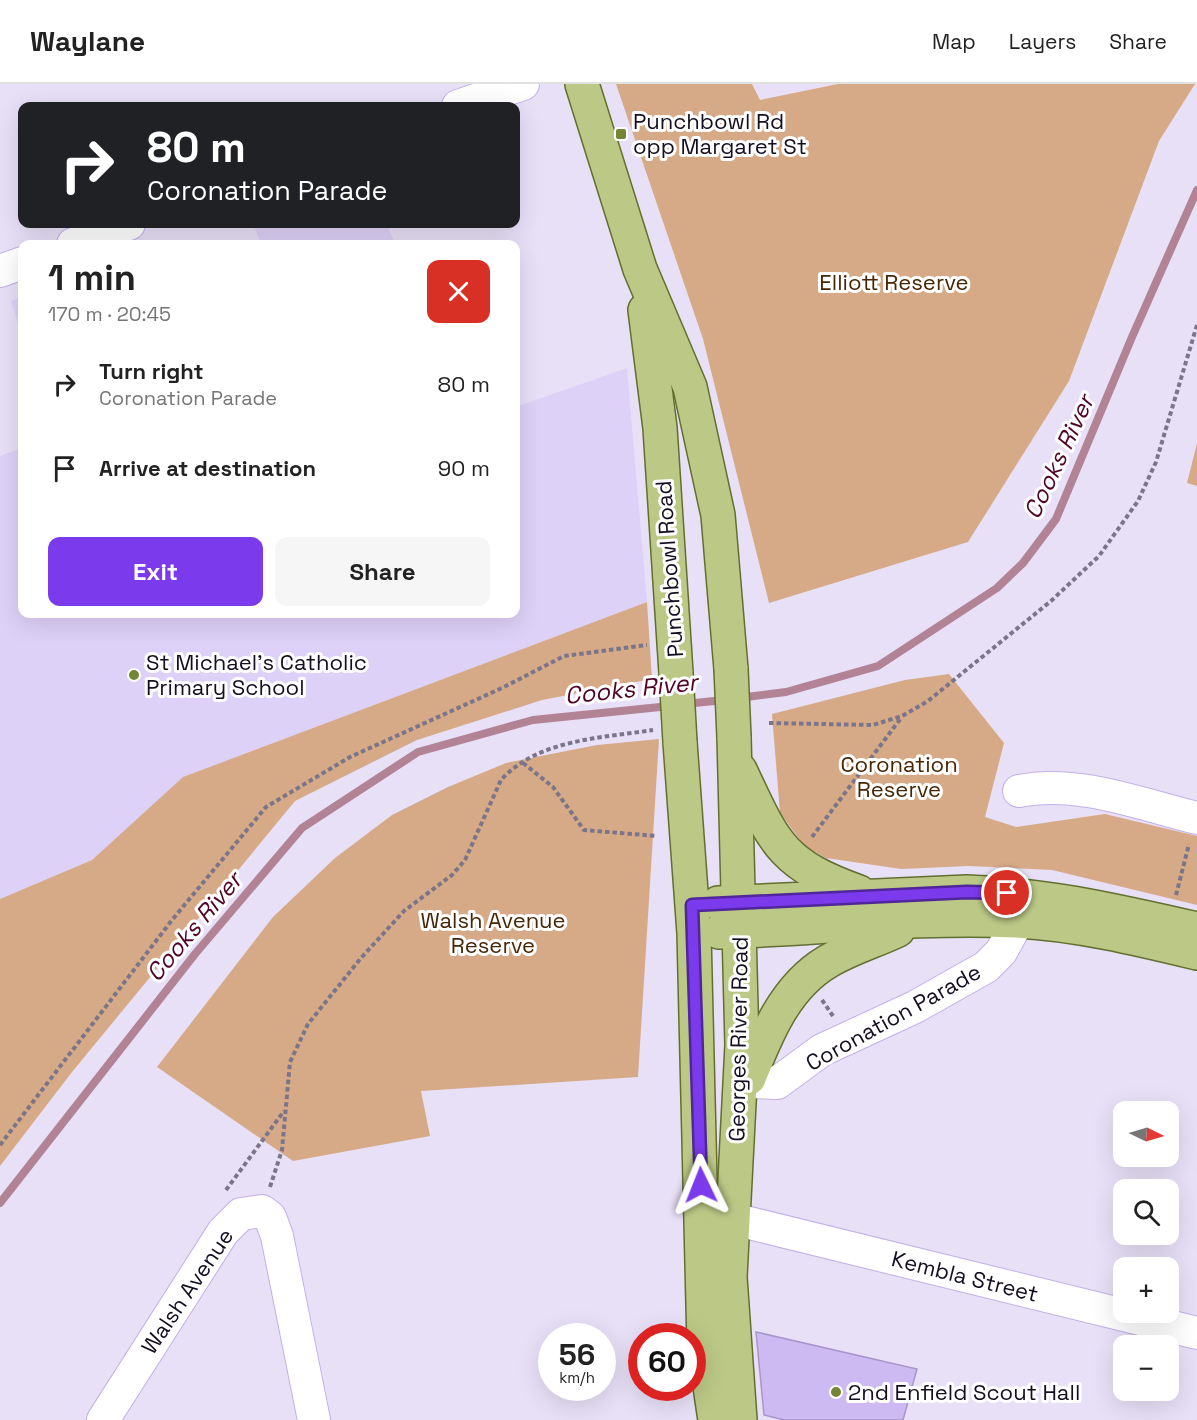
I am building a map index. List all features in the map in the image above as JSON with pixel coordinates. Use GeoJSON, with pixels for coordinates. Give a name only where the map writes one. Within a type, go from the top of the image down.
{"type":"FeatureCollection","features":[{"type":"Feature","properties":{"kind":"main road","name":"Punchbowl Road"},"geometry":{"type":"LineString","coordinates":[[582,84],[640,269],[690,387],[704,442],[718,515],[731,669],[739,902]]}},
{"type":"Feature","properties":{"kind":"main road","name":"Punchbowl Road"},"geometry":{"type":"LineString","coordinates":[[640,269],[660,428],[676,673],[668,735],[693,919]]}},
{"type":"Feature","properties":{"kind":"main road"},"geometry":{"type":"LineString","coordinates":[[734,747],[763,819],[775,840],[792,859],[813,874],[873,897]]}},
{"type":"Feature","properties":{"kind":"main road"},"geometry":{"type":"LineString","coordinates":[[693,919],[739,902],[967,892],[1042,896],[1197,929]]}},
{"type":"Feature","properties":{"kind":"main road"},"geometry":{"type":"LineString","coordinates":[[739,902],[919,921],[1018,921],[1117,935],[1197,953]]}},
{"type":"Feature","properties":{"kind":"main road","name":"Georges River Road"},"geometry":{"type":"LineString","coordinates":[[739,902],[742,1045],[730,1277],[740,1420]]}},
{"type":"Feature","properties":{"kind":"main road","name":"Georges River Road"},"geometry":{"type":"LineString","coordinates":[[693,919],[704,1346],[715,1420]]}},
{"type":"Feature","properties":{"kind":"main road"},"geometry":{"type":"LineString","coordinates":[[739,1116],[747,1082],[775,1019],[804,979],[827,962],[919,921]]}},
{"type":"Feature","properties":{"kind":"street"},"geometry":{"type":"LineString","coordinates":[[470,102],[523,84]]}},
{"type":"Feature","properties":{"kind":"street"},"geometry":{"type":"LineString","coordinates":[[84,240],[118,228]]}},
{"type":"Feature","properties":{"kind":"street"},"geometry":{"type":"LineString","coordinates":[[0,272],[18,265]]}},
{"type":"Feature","properties":{"kind":"street"},"geometry":{"type":"LineString","coordinates":[[1019,791],[1041,786],[1069,787],[1193,830]]}},
{"type":"Feature","properties":{"kind":"street","name":"Coronation Parade"},"geometry":{"type":"LineString","coordinates":[[747,1082],[777,1083],[822,1050],[915,1007],[986,967],[1001,952],[1018,921]]}},
{"type":"Feature","properties":{"kind":"street"},"geometry":{"type":"LineString","coordinates":[[262,1211],[270,1217],[277,1236],[314,1420]]}},
{"type":"Feature","properties":{"kind":"street","name":"Walsh Avenue"},"geometry":{"type":"LineString","coordinates":[[103,1420],[223,1232],[241,1214],[262,1211]]}},
{"type":"Feature","properties":{"kind":"street","name":"Kembla Street"},"geometry":{"type":"LineString","coordinates":[[732,1219],[1197,1333]]}},
{"type":"Feature","properties":{"kind":"path"},"geometry":{"type":"LineString","coordinates":[[769,723],[873,725],[902,716],[928,701],[1051,602],[1100,556],[1138,501],[1156,462],[1197,325]]}},
{"type":"Feature","properties":{"kind":"path"},"geometry":{"type":"LineString","coordinates":[[0,1143],[8,1136],[172,920],[266,807],[350,757],[502,688],[564,656],[617,647],[658,645]]}},
{"type":"Feature","properties":{"kind":"path"},"geometry":{"type":"LineString","coordinates":[[809,840],[902,716]]}},
{"type":"Feature","properties":{"kind":"path"},"geometry":{"type":"LineString","coordinates":[[262,1211],[282,1150],[290,1062],[308,1024],[361,958],[404,911],[452,875],[465,860],[501,780],[509,772],[549,748],[668,735]]}},
{"type":"Feature","properties":{"kind":"path"},"geometry":{"type":"LineString","coordinates":[[523,763],[553,787],[584,830],[656,836]]}},
{"type":"Feature","properties":{"kind":"path"},"geometry":{"type":"LineString","coordinates":[[1173,904],[1193,830]]}},
{"type":"Feature","properties":{"kind":"path"},"geometry":{"type":"LineString","coordinates":[[817,994],[849,1038]]}},
{"type":"Feature","properties":{"kind":"shaded area"},"geometry":{"type":"Polygon","coordinates":[[[255,228],[389,228],[393,240],[259,240],[255,228]]]}},
{"type":"Feature","properties":{"kind":"shaded area"},"geometry":{"type":"Polygon","coordinates":[[[18,298],[18,323],[11,301],[18,298]]]}},
{"type":"Feature","properties":{"kind":"shaded area"},"geometry":{"type":"Polygon","coordinates":[[[627,368],[647,602],[183,777],[92,860],[0,899],[0,456],[18,449],[18,618],[520,618],[520,406],[627,368]]]}},
{"type":"Feature","properties":{"kind":"green space","name":"Elliott Reserve"},"geometry":{"type":"Polygon","coordinates":[[[616,84],[752,84],[760,100],[838,84],[1195,84],[1159,141],[1069,381],[968,542],[769,603],[703,339],[616,84]]]}},
{"type":"Feature","properties":{"kind":"green space"},"geometry":{"type":"Polygon","coordinates":[[[1197,443],[1197,486],[1187,483],[1197,443]]]}},
{"type":"Feature","properties":{"kind":"green space"},"geometry":{"type":"Polygon","coordinates":[[[647,602],[652,679],[542,700],[417,740],[295,801],[72,1072],[0,1166],[0,899],[92,860],[183,777],[647,602]]]}},
{"type":"Feature","properties":{"kind":"green space","name":"Coronation Reserve"},"geometry":{"type":"Polygon","coordinates":[[[949,674],[1004,743],[985,817],[1016,827],[1105,814],[1197,836],[1197,905],[1052,870],[969,866],[901,869],[826,858],[805,847],[780,813],[772,714],[905,680],[949,674]]]}},
{"type":"Feature","properties":{"kind":"green space","name":"Walsh Avenue Reserve"},"geometry":{"type":"Polygon","coordinates":[[[659,739],[638,1077],[421,1091],[430,1136],[293,1161],[157,1067],[273,917],[335,858],[392,815],[448,787],[506,763],[597,745],[659,739]]]}},
{"type":"Feature","properties":{"kind":"building","name":"2nd Enfield Scout Hall"},"geometry":{"type":"Polygon","coordinates":[[[756,1332],[917,1369],[903,1420],[784,1420],[764,1415],[756,1332]]]}},
{"type":"Feature","properties":{"kind":"waterway","name":"Cooks River"},"geometry":{"type":"LineString","coordinates":[[739,698],[786,692],[878,666],[997,588],[1023,563],[1056,519],[1132,337],[1197,190]]}},
{"type":"Feature","properties":{"kind":"waterway","name":"Cooks River"},"geometry":{"type":"LineString","coordinates":[[685,704],[724,700]]}},
{"type":"Feature","properties":{"kind":"waterway","name":"Cooks River"},"geometry":{"type":"LineString","coordinates":[[0,1203],[195,954],[302,828],[418,752],[533,720],[670,706]]}},
{"type":"Feature","properties":{"kind":"place","name":"Punchbowl Rd opp Margaret St"},"geometry":{"type":"Point","coordinates":[621,134]}},
{"type":"Feature","properties":{"kind":"place","name":"St Michael's Catholic Primary School"},"geometry":{"type":"Point","coordinates":[134,675]}},
{"type":"Feature","properties":{"kind":"place","name":"2nd Enfield Scout Hall"},"geometry":{"type":"Point","coordinates":[836,1392]}},
{"type":"Feature","properties":{"kind":"route"},"geometry":{"type":"LineString","coordinates":[[701,1185],[692,905],[967,892],[1007,893]]}}]}
